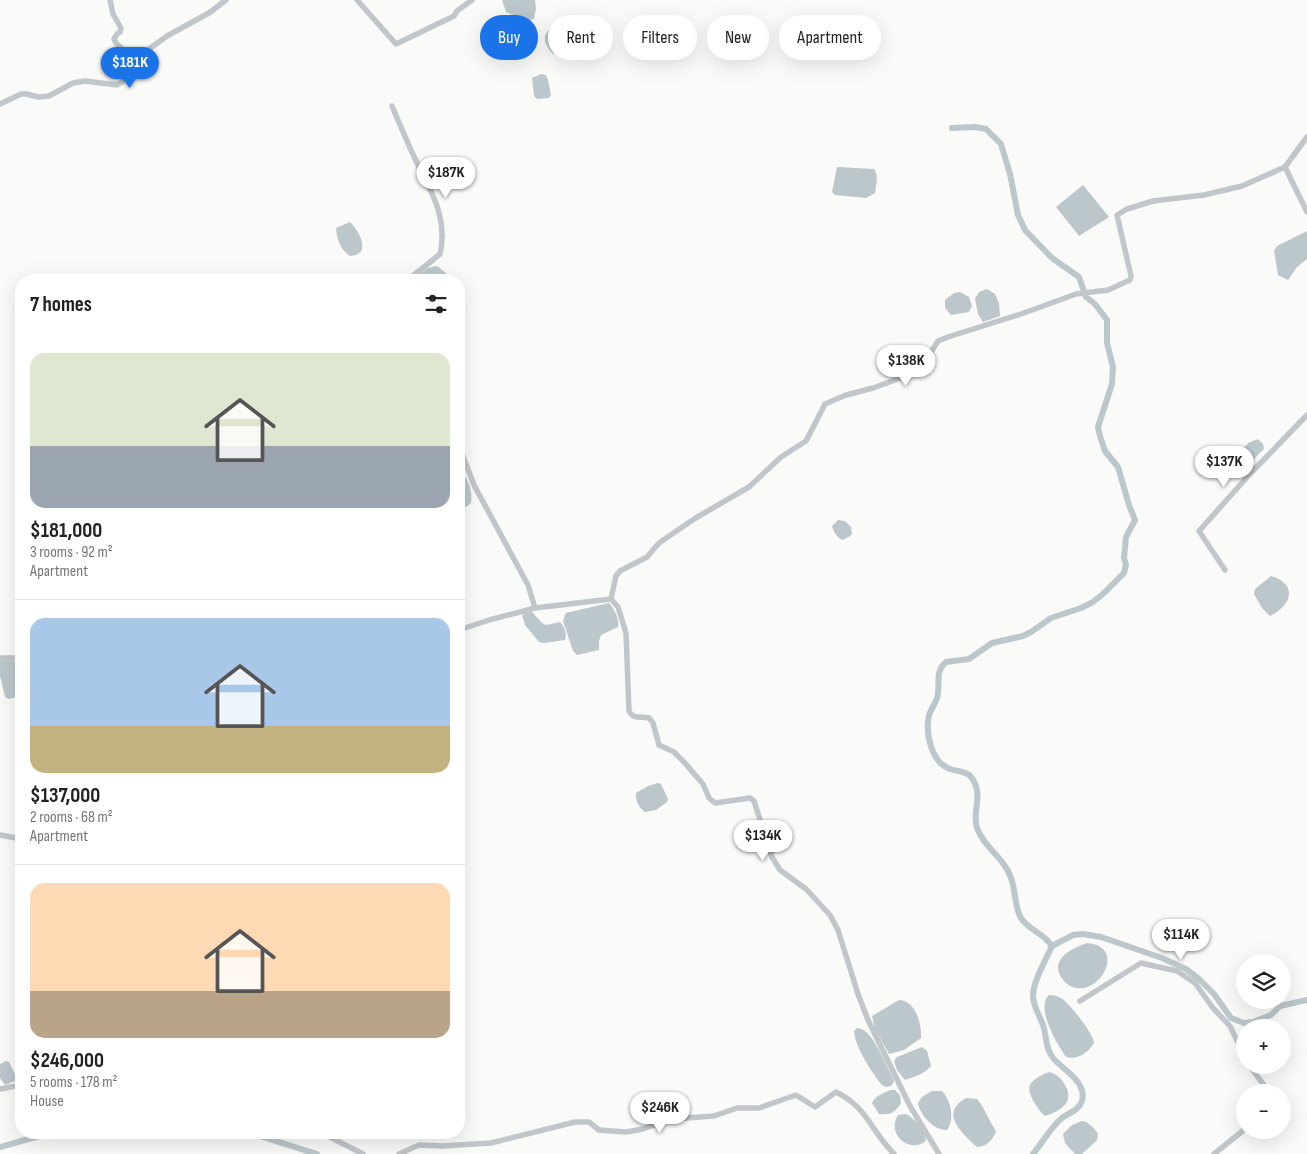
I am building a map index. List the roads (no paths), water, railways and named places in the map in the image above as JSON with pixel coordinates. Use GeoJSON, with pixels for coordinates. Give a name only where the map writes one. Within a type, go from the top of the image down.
{"type":"FeatureCollection","features":[{"type":"Feature","properties":{"kind":"street"},"geometry":{"type":"LineString","coordinates":[[110,0],[113,14],[121,28],[114,38],[116,43],[134,60]]}},
{"type":"Feature","properties":{"kind":"street"},"geometry":{"type":"LineString","coordinates":[[0,104],[21,94],[39,97],[48,96],[72,83],[85,81],[117,85],[122,82],[134,60],[167,36],[209,13],[226,0]]}},
{"type":"Feature","properties":{"kind":"street"},"geometry":{"type":"LineString","coordinates":[[357,0],[396,44],[454,16],[457,11],[472,0]]}},
{"type":"Feature","properties":{"kind":"street"},"geometry":{"type":"LineString","coordinates":[[392,106],[437,202],[442,225],[440,254],[415,274]]}},
{"type":"Feature","properties":{"kind":"street"},"geometry":{"type":"LineString","coordinates":[[611,599],[616,576],[620,571],[647,556],[659,543],[694,518],[749,487],[781,456],[806,441],[825,404],[846,395],[909,375],[922,367],[938,341],[1052,304],[1076,294],[1108,290],[1130,280],[1117,215],[1127,209],[1153,202],[1204,195],[1242,186],[1285,167],[1307,137]]}},
{"type":"Feature","properties":{"kind":"street"},"geometry":{"type":"LineString","coordinates":[[1285,167],[1307,212]]}},
{"type":"Feature","properties":{"kind":"street"},"geometry":{"type":"LineString","coordinates":[[1225,570],[1199,531],[1307,415]]}},
{"type":"Feature","properties":{"kind":"street"},"geometry":{"type":"LineString","coordinates":[[465,462],[474,485],[528,585],[534,599],[535,608]]}},
{"type":"Feature","properties":{"kind":"street"},"geometry":{"type":"LineString","coordinates":[[465,628],[535,608],[611,599]]}},
{"type":"Feature","properties":{"kind":"street"},"geometry":{"type":"LineString","coordinates":[[611,599],[618,607],[626,632],[629,711],[631,715],[633,717],[650,718],[659,745],[674,752],[684,762],[703,784],[709,798],[715,803],[747,799],[754,801],[772,857],[780,870],[815,898],[830,915],[838,930],[868,1020],[910,1106],[939,1154]]}},
{"type":"Feature","properties":{"kind":"street"},"geometry":{"type":"LineString","coordinates":[[0,658],[15,658]]}},
{"type":"Feature","properties":{"kind":"street"},"geometry":{"type":"LineString","coordinates":[[0,835],[15,838]]}},
{"type":"Feature","properties":{"kind":"street"},"geometry":{"type":"LineString","coordinates":[[1080,1001],[1141,963],[1177,971],[1195,983],[1213,1008],[1230,1026],[1236,1039]]}},
{"type":"Feature","properties":{"kind":"street"},"geometry":{"type":"LineString","coordinates":[[0,1090],[15,1086]]}},
{"type":"Feature","properties":{"kind":"street"},"geometry":{"type":"LineString","coordinates":[[399,1154],[418,1145],[442,1146],[491,1143],[575,1122],[589,1122],[599,1130],[626,1132],[672,1119],[714,1116],[737,1108],[759,1108],[796,1094],[815,1107],[836,1092],[848,1098],[863,1112],[872,1127],[894,1154]]}},
{"type":"Feature","properties":{"kind":"street"},"geometry":{"type":"LineString","coordinates":[[1214,1154],[1236,1136]]}},
{"type":"Feature","properties":{"kind":"street"},"geometry":{"type":"LineString","coordinates":[[334,1139],[364,1154]]}},
{"type":"Feature","properties":{"kind":"waterway"},"geometry":{"type":"LineString","coordinates":[[952,128],[975,127],[986,129],[1001,144],[1010,174],[1018,215],[1025,230],[1052,258],[1079,277],[1086,297],[1095,304],[1107,320],[1107,343],[1113,367],[1112,384],[1098,427],[1105,451],[1118,467],[1135,520],[1126,537],[1124,558],[1126,565],[1124,573],[1103,594],[1081,608],[1051,618],[1023,636],[992,643],[969,659],[946,662],[940,670],[937,698],[929,715],[929,738],[938,760],[950,769],[969,775],[974,781],[977,791],[975,818],[977,828],[984,841],[1008,871],[1013,883],[1017,909],[1021,918],[1052,946],[1035,984],[1033,1000],[1043,1025],[1050,1054],[1078,1082],[1083,1094],[1081,1104],[1058,1122],[1033,1154]]}},
{"type":"Feature","properties":{"kind":"waterway"},"geometry":{"type":"LineString","coordinates":[[1052,946],[1073,935],[1083,934],[1101,937],[1162,958],[1186,969],[1199,979],[1214,994],[1231,1018],[1244,1023],[1253,1022],[1271,1015],[1280,1006],[1307,1000]]}},
{"type":"Feature","properties":{"kind":"waterway"},"geometry":{"type":"LineString","coordinates":[[0,1147],[28,1139]]}},
{"type":"Feature","properties":{"kind":"waterway"},"geometry":{"type":"LineString","coordinates":[[269,1139],[317,1154]]}}]}
